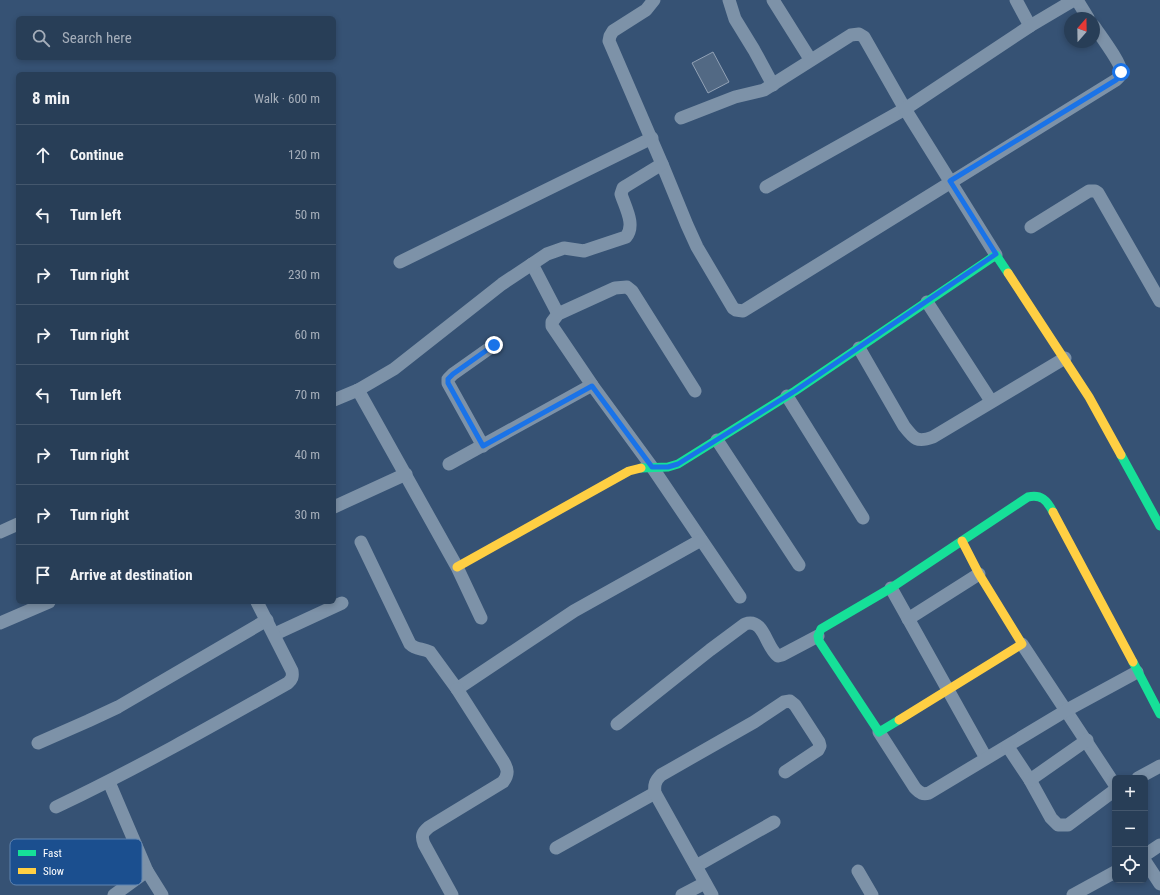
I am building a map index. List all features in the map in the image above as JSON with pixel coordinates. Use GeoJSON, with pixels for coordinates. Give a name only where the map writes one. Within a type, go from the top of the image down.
{"type":"FeatureCollection","features":[{"type":"Feature","properties":{"kind":"street"},"geometry":{"type":"LineString","coordinates":[[654,0],[646,10],[613,31],[610,36],[610,41],[652,138],[687,225],[733,308],[739,311],[743,310],[1120,77],[1121,72],[1119,64],[1100,35]]}},
{"type":"Feature","properties":{"kind":"street"},"geometry":{"type":"LineString","coordinates":[[729,0],[735,19],[773,85]]}},
{"type":"Feature","properties":{"kind":"street"},"geometry":{"type":"LineString","coordinates":[[773,0],[810,59]]}},
{"type":"Feature","properties":{"kind":"street"},"geometry":{"type":"LineString","coordinates":[[1016,0],[1030,26]]}},
{"type":"Feature","properties":{"kind":"street"},"geometry":{"type":"LineString","coordinates":[[766,186],[905,109],[1030,26],[1075,0],[1084,12]]}},
{"type":"Feature","properties":{"kind":"street"},"geometry":{"type":"LineString","coordinates":[[681,118],[735,98],[760,91],[773,85],[810,59],[851,35],[862,35],[905,109],[950,181],[1089,397],[1160,526]]}},
{"type":"Feature","properties":{"kind":"street"},"geometry":{"type":"LineString","coordinates":[[400,262],[652,138]]}},
{"type":"Feature","properties":{"kind":"street"},"geometry":{"type":"LineString","coordinates":[[336,399],[358,390],[394,369],[502,284],[547,254],[560,249],[584,251],[626,237],[631,229],[621,194],[622,191],[626,186],[662,164]]}},
{"type":"Feature","properties":{"kind":"street"},"geometry":{"type":"LineString","coordinates":[[1031,227],[1089,191],[1095,191],[1098,193],[1160,301]]}},
{"type":"Feature","properties":{"kind":"street"},"geometry":{"type":"LineString","coordinates":[[456,567],[629,471],[639,468],[668,467],[678,464],[787,396],[996,254]]}},
{"type":"Feature","properties":{"kind":"street"},"geometry":{"type":"LineString","coordinates":[[532,264],[558,314]]}},
{"type":"Feature","properties":{"kind":"street"},"geometry":{"type":"LineString","coordinates":[[695,391],[632,291],[627,286],[615,288],[558,314],[552,322],[552,326],[592,386],[652,467],[740,598]]}},
{"type":"Feature","properties":{"kind":"street"},"geometry":{"type":"LineString","coordinates":[[927,302],[991,401]]}},
{"type":"Feature","properties":{"kind":"street"},"geometry":{"type":"LineString","coordinates":[[483,446],[448,383],[448,379],[494,345]]}},
{"type":"Feature","properties":{"kind":"street"},"geometry":{"type":"LineString","coordinates":[[859,348],[904,426],[916,440],[924,440],[933,437],[1064,358]]}},
{"type":"Feature","properties":{"kind":"street"},"geometry":{"type":"LineString","coordinates":[[449,464],[592,386]]}},
{"type":"Feature","properties":{"kind":"street"},"geometry":{"type":"LineString","coordinates":[[358,390],[406,474],[412,488],[456,567],[481,618]]}},
{"type":"Feature","properties":{"kind":"street"},"geometry":{"type":"LineString","coordinates":[[787,396],[863,518]]}},
{"type":"Feature","properties":{"kind":"street"},"geometry":{"type":"LineString","coordinates":[[717,440],[799,565]]}},
{"type":"Feature","properties":{"kind":"street"},"geometry":{"type":"LineString","coordinates":[[336,506],[406,474]]}},
{"type":"Feature","properties":{"kind":"street"},"geometry":{"type":"LineString","coordinates":[[1138,672],[1067,710],[1008,747],[986,758],[929,793],[924,794],[915,788],[819,641],[818,636],[821,629],[891,588],[1028,497],[1035,495],[1045,498],[1049,504],[1138,672],[1160,714]]}},
{"type":"Feature","properties":{"kind":"street"},"geometry":{"type":"LineString","coordinates":[[0,532],[16,525]]}},
{"type":"Feature","properties":{"kind":"street"},"geometry":{"type":"LineString","coordinates":[[457,689],[574,611],[701,540]]}},
{"type":"Feature","properties":{"kind":"street"},"geometry":{"type":"LineString","coordinates":[[962,541],[979,574],[1022,644],[1087,740],[1112,780]]}},
{"type":"Feature","properties":{"kind":"street"},"geometry":{"type":"LineString","coordinates":[[361,542],[410,644],[415,648],[424,649],[430,652],[457,689],[503,761],[508,772],[508,775],[503,782],[428,827],[424,832],[422,837],[424,844],[452,895]]}},
{"type":"Feature","properties":{"kind":"street"},"geometry":{"type":"LineString","coordinates":[[908,619],[979,574]]}},
{"type":"Feature","properties":{"kind":"street"},"geometry":{"type":"LineString","coordinates":[[891,588],[986,758]]}},
{"type":"Feature","properties":{"kind":"street"},"geometry":{"type":"LineString","coordinates":[[274,634],[342,603]]}},
{"type":"Feature","properties":{"kind":"street"},"geometry":{"type":"LineString","coordinates":[[0,622],[44,604]]}},
{"type":"Feature","properties":{"kind":"street"},"geometry":{"type":"LineString","coordinates":[[56,807],[109,782],[200,733],[288,683],[292,679],[292,671],[258,604]]}},
{"type":"Feature","properties":{"kind":"street"},"geometry":{"type":"LineString","coordinates":[[38,743],[118,707],[267,620]]}},
{"type":"Feature","properties":{"kind":"street"},"geometry":{"type":"LineString","coordinates":[[617,724],[745,624],[751,622],[757,624],[773,652],[778,656],[818,636]]}},
{"type":"Feature","properties":{"kind":"street"},"geometry":{"type":"LineString","coordinates":[[879,732],[948,691],[1022,644]]}},
{"type":"Feature","properties":{"kind":"street"},"geometry":{"type":"LineString","coordinates":[[712,895],[655,793],[654,786],[658,778],[754,722],[780,704],[790,701],[795,705],[819,742],[820,746],[818,750],[786,772]]}},
{"type":"Feature","properties":{"kind":"street"},"geometry":{"type":"LineString","coordinates":[[1030,780],[1087,740]]}},
{"type":"Feature","properties":{"kind":"street"},"geometry":{"type":"LineString","coordinates":[[1008,747],[1030,780],[1051,818],[1058,825],[1068,825],[1112,792]]}},
{"type":"Feature","properties":{"kind":"street"},"geometry":{"type":"LineString","coordinates":[[1144,775],[1160,766]]}},
{"type":"Feature","properties":{"kind":"street"},"geometry":{"type":"LineString","coordinates":[[109,782],[133,839]]}},
{"type":"Feature","properties":{"kind":"street"},"geometry":{"type":"LineString","coordinates":[[556,848],[655,793]]}},
{"type":"Feature","properties":{"kind":"street"},"geometry":{"type":"LineString","coordinates":[[696,866],[774,822]]}},
{"type":"Feature","properties":{"kind":"street"},"geometry":{"type":"LineString","coordinates":[[1148,853],[1160,845]]}},
{"type":"Feature","properties":{"kind":"street"},"geometry":{"type":"LineString","coordinates":[[142,859],[147,871],[162,895]]}},
{"type":"Feature","properties":{"kind":"street"},"geometry":{"type":"LineString","coordinates":[[1148,866],[1160,884]]}},
{"type":"Feature","properties":{"kind":"street"},"geometry":{"type":"LineString","coordinates":[[142,875],[147,871]]}},
{"type":"Feature","properties":{"kind":"street"},"geometry":{"type":"LineString","coordinates":[[858,871],[872,895]]}},
{"type":"Feature","properties":{"kind":"street"},"geometry":{"type":"LineString","coordinates":[[1073,895],[1087,892],[1112,874]]}},
{"type":"Feature","properties":{"kind":"street"},"geometry":{"type":"LineString","coordinates":[[682,895],[705,883]]}},
{"type":"Feature","properties":{"kind":"street"},"geometry":{"type":"LineString","coordinates":[[114,895],[128,885]]}},
{"type":"Feature","properties":{"kind":"building"},"geometry":{"type":"Polygon","coordinates":[[[713,52],[729,82],[708,93],[692,63],[713,52]]]}},
{"type":"Feature","properties":{"kind":"traffic: fast"},"geometry":{"type":"LineString","coordinates":[[641,468],[668,467],[678,464],[795,391],[996,255],[1008,273]]}},
{"type":"Feature","properties":{"kind":"traffic: fast"},"geometry":{"type":"LineString","coordinates":[[1121,455],[1160,526]]}},
{"type":"Feature","properties":{"kind":"traffic: fast"},"geometry":{"type":"LineString","coordinates":[[899,720],[879,732],[819,641],[818,636],[821,629],[891,588],[1028,497],[1040,497],[1046,501],[1053,512]]}},
{"type":"Feature","properties":{"kind":"traffic: fast"},"geometry":{"type":"LineString","coordinates":[[1133,662],[1160,714]]}},
{"type":"Feature","properties":{"kind":"traffic: slow"},"geometry":{"type":"LineString","coordinates":[[1008,273],[1089,397],[1121,455]]}},
{"type":"Feature","properties":{"kind":"traffic: slow"},"geometry":{"type":"LineString","coordinates":[[457,567],[629,471],[641,468]]}},
{"type":"Feature","properties":{"kind":"traffic: slow"},"geometry":{"type":"LineString","coordinates":[[1053,512],[1133,662]]}},
{"type":"Feature","properties":{"kind":"traffic: slow"},"geometry":{"type":"LineString","coordinates":[[899,720],[1022,644],[979,574],[962,541]]}},
{"type":"Feature","properties":{"kind":"route"},"geometry":{"type":"LineString","coordinates":[[494,345],[448,379],[449,386],[483,446],[592,386],[652,467],[668,467],[678,464],[795,391],[996,254],[950,181],[1116,80],[1120,77],[1121,72]]}}]}
